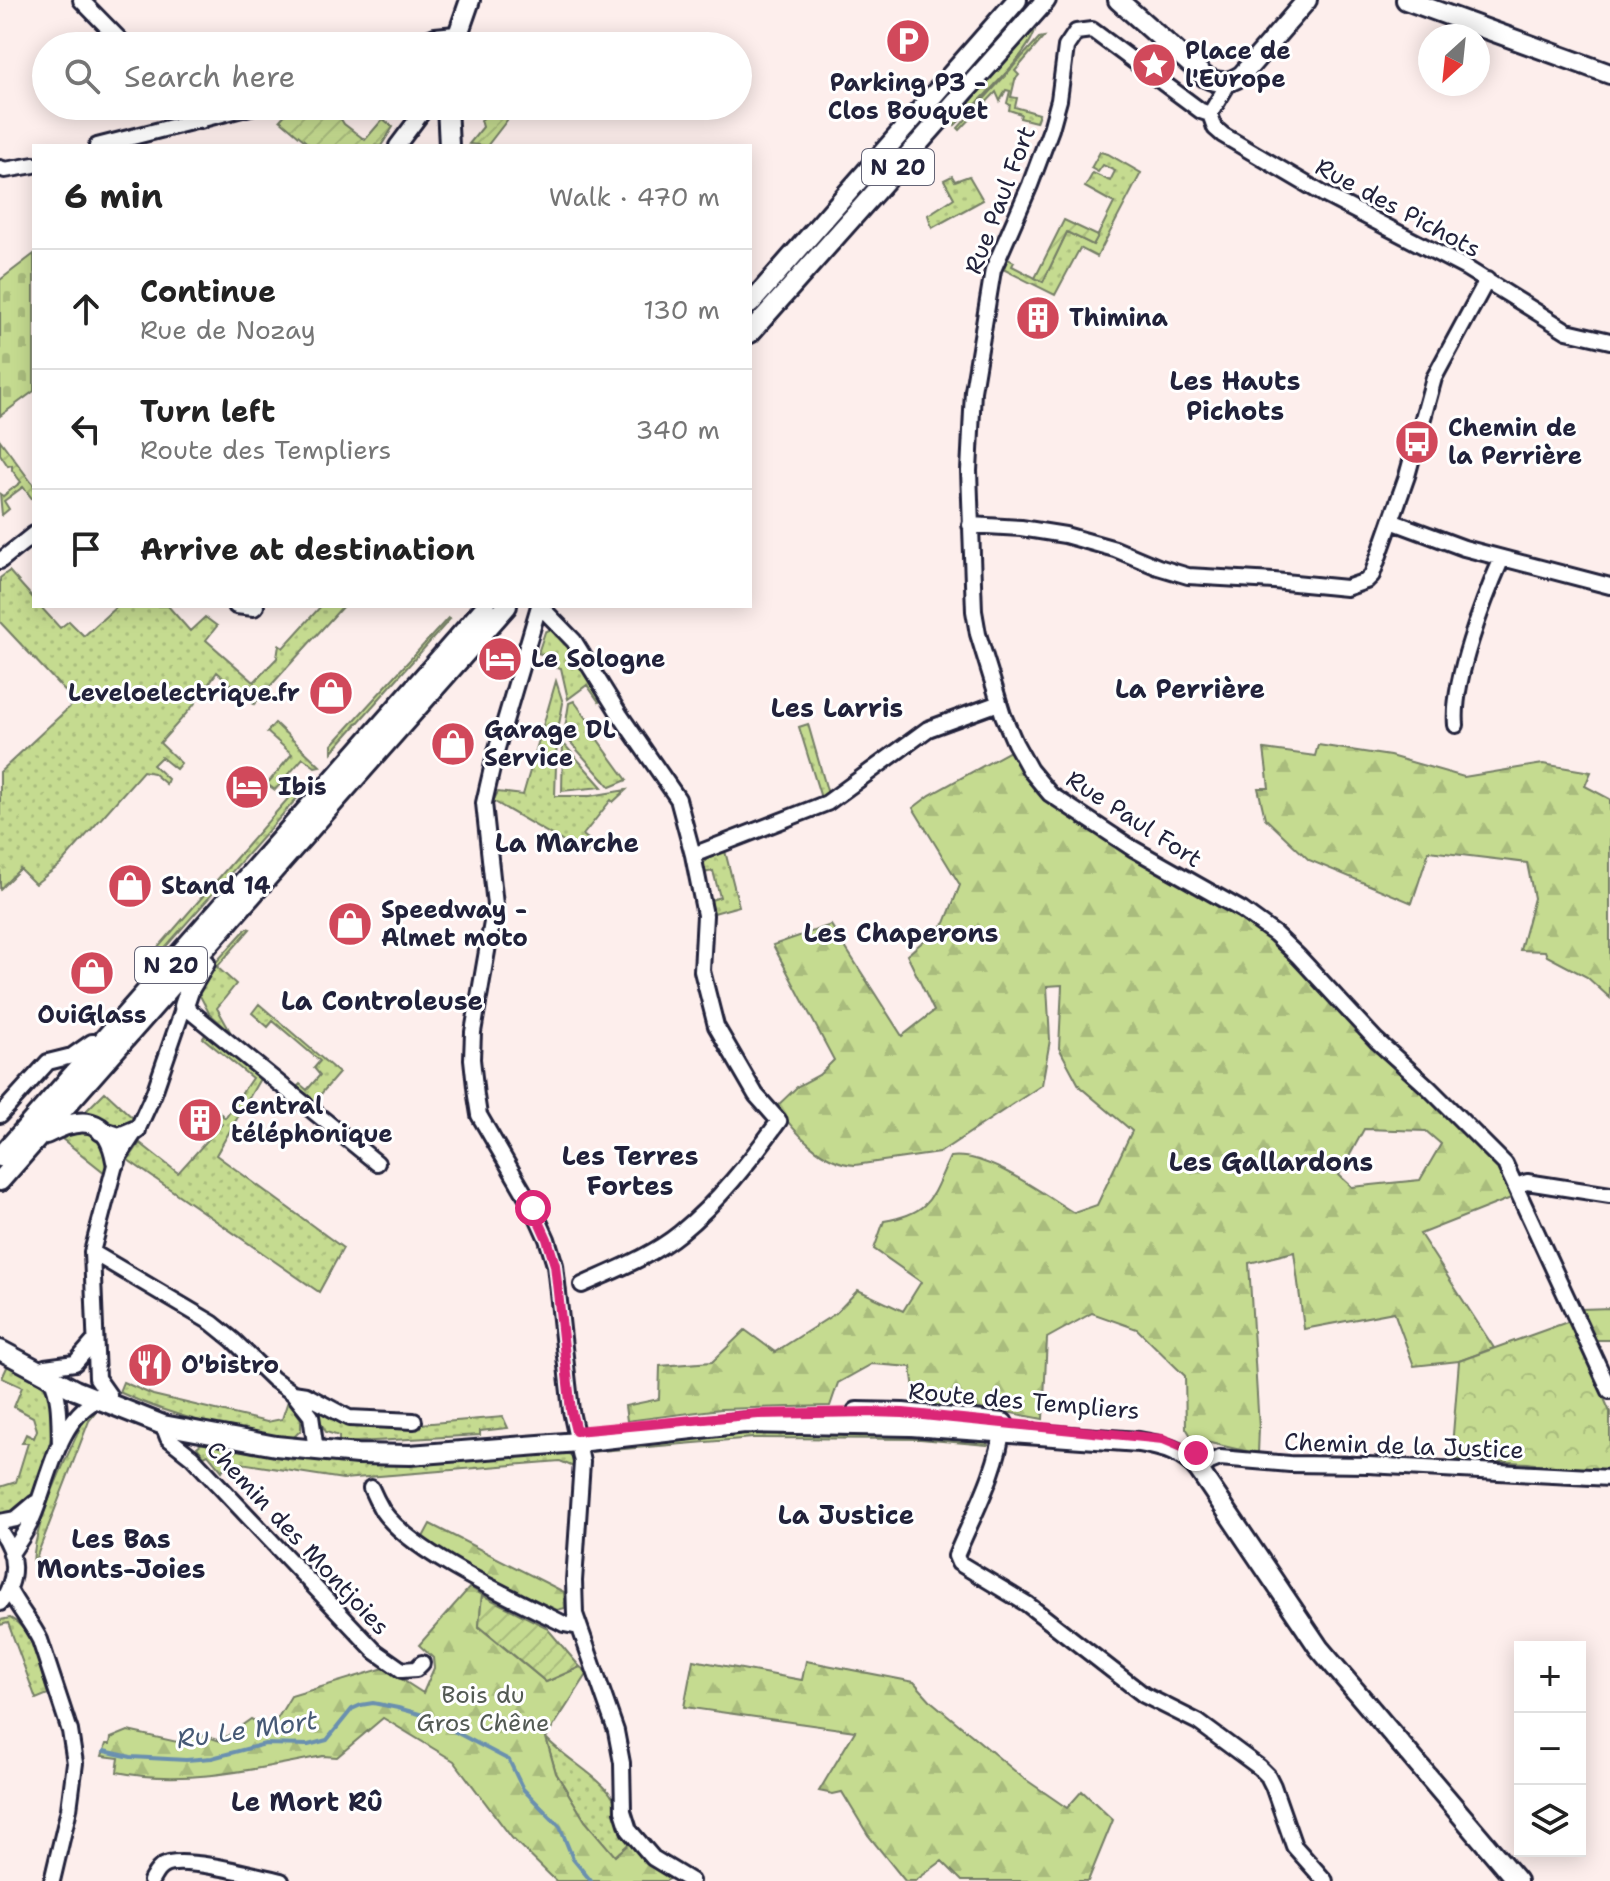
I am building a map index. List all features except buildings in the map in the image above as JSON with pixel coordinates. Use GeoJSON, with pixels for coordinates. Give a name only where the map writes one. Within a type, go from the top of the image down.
{"type":"FeatureCollection","features":[{"type":"Feature","properties":{"kind":"main road"},"geometry":{"type":"LineString","coordinates":[[458,32],[470,0]]}},
{"type":"Feature","properties":{"kind":"main road","name":"N 20"},"geometry":{"type":"LineString","coordinates":[[752,302],[1017,0]]}},
{"type":"Feature","properties":{"kind":"main road","name":"N 20"},"geometry":{"type":"LineString","coordinates":[[752,331],[1046,0]]}},
{"type":"Feature","properties":{"kind":"main road"},"geometry":{"type":"LineString","coordinates":[[1118,0],[1205,77],[1221,83],[1242,75],[1307,0]]}},
{"type":"Feature","properties":{"kind":"main road"},"geometry":{"type":"LineString","coordinates":[[1406,0],[1610,74]]}},
{"type":"Feature","properties":{"kind":"main road"},"geometry":{"type":"LineString","coordinates":[[448,120],[449,144]]}},
{"type":"Feature","properties":{"kind":"main road","name":"N 20"},"geometry":{"type":"LineString","coordinates":[[0,1157],[484,608]]}},
{"type":"Feature","properties":{"kind":"main road","name":"N 20"},"geometry":{"type":"LineString","coordinates":[[0,1181],[505,608]]}},
{"type":"Feature","properties":{"kind":"main road"},"geometry":{"type":"LineString","coordinates":[[184,1006],[190,988],[204,966],[210,945]]}},
{"type":"Feature","properties":{"kind":"main road"},"geometry":{"type":"LineString","coordinates":[[37,1140],[80,1120],[119,1137],[136,1130]]}},
{"type":"Feature","properties":{"kind":"main road"},"geometry":{"type":"LineString","coordinates":[[101,1131],[114,1149],[116,1161]]}},
{"type":"Feature","properties":{"kind":"main road","name":"Route des Templiers"},"geometry":{"type":"LineString","coordinates":[[0,1342],[48,1373]]}},
{"type":"Feature","properties":{"kind":"main road","name":"Route des Templiers"},"geometry":{"type":"LineString","coordinates":[[0,1350],[78,1387],[194,1431]]}},
{"type":"Feature","properties":{"kind":"main road","name":"Route des Templiers"},"geometry":{"type":"LineString","coordinates":[[103,1397],[163,1425],[247,1441],[350,1452],[356,1447],[577,1436],[745,1423],[1002,1429],[1163,1439],[1186,1447],[1203,1467],[1227,1499],[1228,1509],[1319,1648],[1517,1881]]}},
{"type":"Feature","properties":{"kind":"street"},"geometry":{"type":"LineString","coordinates":[[81,0],[112,32]]}},
{"type":"Feature","properties":{"kind":"street","name":"Rue Paul Fort"},"geometry":{"type":"LineString","coordinates":[[1210,114],[1201,111],[1100,34],[1085,30],[1076,32],[1070,40],[1064,56],[1059,100],[1051,129],[990,284],[976,363],[970,433],[974,611],[999,703],[1030,770],[1050,794],[1132,848],[1242,910],[1275,934],[1376,1040],[1505,1164],[1610,1391]]}},
{"type":"Feature","properties":{"kind":"street"},"geometry":{"type":"LineString","coordinates":[[1210,114],[1229,82]]}},
{"type":"Feature","properties":{"kind":"street","name":"Rue des Pichots"},"geometry":{"type":"LineString","coordinates":[[1210,114],[1215,128],[1325,195],[1487,280],[1567,331],[1610,341]]}},
{"type":"Feature","properties":{"kind":"street"},"geometry":{"type":"LineString","coordinates":[[105,144],[205,120]]}},
{"type":"Feature","properties":{"kind":"street"},"geometry":{"type":"LineString","coordinates":[[398,144],[416,120]]}},
{"type":"Feature","properties":{"kind":"street"},"geometry":{"type":"LineString","coordinates":[[0,168],[5,170],[32,165]]}},
{"type":"Feature","properties":{"kind":"street"},"geometry":{"type":"LineString","coordinates":[[970,525],[1065,535],[1115,549],[1188,576],[1346,588],[1356,586],[1372,575],[1407,476],[1434,378],[1487,280]]}},
{"type":"Feature","properties":{"kind":"street"},"geometry":{"type":"LineString","coordinates":[[1391,521],[1441,541],[1610,586]]}},
{"type":"Feature","properties":{"kind":"street"},"geometry":{"type":"LineString","coordinates":[[0,561],[32,536]]}},
{"type":"Feature","properties":{"kind":"street"},"geometry":{"type":"LineString","coordinates":[[1456,725],[1457,690],[1487,591],[1502,558]]}},
{"type":"Feature","properties":{"kind":"street"},"geometry":{"type":"LineString","coordinates":[[539,608],[498,744],[484,803],[495,905],[473,1032],[472,1059],[479,1115],[533,1208],[555,1265],[582,1476],[574,1581],[575,1614],[616,1731],[622,1763],[623,1811],[629,1830],[653,1858],[691,1881]]}},
{"type":"Feature","properties":{"kind":"street"},"geometry":{"type":"LineString","coordinates":[[542,608],[574,641],[620,715],[673,790],[693,855],[705,915],[702,971],[716,1026],[756,1095],[779,1121],[752,1158],[679,1234],[654,1250],[582,1285]]}},
{"type":"Feature","properties":{"kind":"street"},"geometry":{"type":"LineString","coordinates":[[693,855],[827,803],[928,729],[999,703]]}},
{"type":"Feature","properties":{"kind":"street"},"geometry":{"type":"LineString","coordinates":[[12,1552],[33,1518],[60,1444],[79,1412],[103,1397],[97,1378],[92,1252],[116,1161],[136,1130],[159,1082],[184,1006],[377,1163]]}},
{"type":"Feature","properties":{"kind":"street"},"geometry":{"type":"LineString","coordinates":[[0,1115],[48,1062],[72,1056],[92,1042],[102,1042]]}},
{"type":"Feature","properties":{"kind":"street"},"geometry":{"type":"LineString","coordinates":[[1516,1186],[1527,1182],[1610,1195]]}},
{"type":"Feature","properties":{"kind":"street"},"geometry":{"type":"LineString","coordinates":[[92,1252],[212,1323],[273,1379],[293,1393],[311,1416],[316,1450]]}},
{"type":"Feature","properties":{"kind":"street"},"geometry":{"type":"LineString","coordinates":[[60,1444],[57,1391],[48,1373],[75,1363],[95,1340]]}},
{"type":"Feature","properties":{"kind":"street"},"geometry":{"type":"LineString","coordinates":[[293,1393],[306,1395],[349,1418],[414,1421]]}},
{"type":"Feature","properties":{"kind":"street","name":"Chemin des Montjoies"},"geometry":{"type":"LineString","coordinates":[[163,1425],[168,1438],[184,1449],[375,1651],[402,1670],[416,1669],[422,1663]]}},
{"type":"Feature","properties":{"kind":"street"},"geometry":{"type":"LineString","coordinates":[[1002,1429],[988,1478],[956,1556],[959,1563],[1027,1604],[1144,1695],[1198,1722],[1259,1767],[1273,1786],[1294,1846],[1325,1881]]}},
{"type":"Feature","properties":{"kind":"street","name":"Chemin des Montjoies"},"geometry":{"type":"LineString","coordinates":[[184,1449],[194,1431]]}},
{"type":"Feature","properties":{"kind":"street","name":"Chemin de la Justice"},"geometry":{"type":"LineString","coordinates":[[1203,1467],[1220,1458],[1290,1464],[1368,1465],[1610,1478]]}},
{"type":"Feature","properties":{"kind":"street"},"geometry":{"type":"LineString","coordinates":[[371,1488],[383,1512],[412,1538],[453,1567],[564,1624],[579,1627]]}},
{"type":"Feature","properties":{"kind":"street"},"geometry":{"type":"LineString","coordinates":[[0,1522],[16,1519],[38,1500]]}},
{"type":"Feature","properties":{"kind":"street"},"geometry":{"type":"LineString","coordinates":[[0,1531],[12,1552],[14,1564],[9,1590],[0,1603]]}},
{"type":"Feature","properties":{"kind":"street"},"geometry":{"type":"LineString","coordinates":[[9,1590],[40,1640],[70,1731],[75,1763],[69,1809],[52,1881]]}},
{"type":"Feature","properties":{"kind":"street"},"geometry":{"type":"LineString","coordinates":[[0,1611],[24,1616]]}},
{"type":"Feature","properties":{"kind":"street"},"geometry":{"type":"LineString","coordinates":[[151,1881],[163,1866],[175,1863],[195,1863],[281,1881]]}},
{"type":"Feature","properties":{"kind":"green space"},"geometry":{"type":"Polygon","coordinates":[[[1035,29],[1013,65],[955,125],[953,120],[1035,29]]]}},
{"type":"Feature","properties":{"kind":"green space"},"geometry":{"type":"Polygon","coordinates":[[[1044,37],[1015,71],[1019,75],[1011,97],[1017,98],[1015,107],[1039,114],[1036,122],[1020,118],[1021,114],[1009,110],[1010,91],[1006,90],[1000,101],[996,92],[960,130],[958,128],[1039,38],[1044,37]]]}},
{"type":"Feature","properties":{"kind":"green space"},"geometry":{"type":"Polygon","coordinates":[[[280,120],[342,120],[365,140],[382,120],[393,127],[382,144],[309,144],[280,120]]]}},
{"type":"Feature","properties":{"kind":"green space"},"geometry":{"type":"Polygon","coordinates":[[[481,120],[507,120],[489,144],[469,144],[483,127],[481,120]]]}},
{"type":"Feature","properties":{"kind":"green space"},"geometry":{"type":"Polygon","coordinates":[[[1100,152],[1141,173],[1097,257],[1080,248],[1055,295],[1003,269],[1008,259],[1014,262],[1012,266],[1043,282],[1067,232],[1093,245],[1114,203],[1085,187],[1093,173],[1110,181],[1115,171],[1103,165],[1098,172],[1091,168],[1100,152]]]}},
{"type":"Feature","properties":{"kind":"green space"},"geometry":{"type":"Polygon","coordinates":[[[952,176],[955,181],[969,176],[983,200],[932,228],[928,215],[954,198],[944,180],[952,176]]]}},
{"type":"Feature","properties":{"kind":"green space"},"geometry":{"type":"Polygon","coordinates":[[[1064,220],[1098,236],[1093,245],[1067,232],[1043,282],[1035,278],[1064,220]]]}},
{"type":"Feature","properties":{"kind":"green space"},"geometry":{"type":"Polygon","coordinates":[[[32,256],[32,392],[0,416],[0,280],[32,256]]]}},
{"type":"Feature","properties":{"kind":"green space"},"geometry":{"type":"Polygon","coordinates":[[[0,440],[32,483],[32,498],[23,487],[4,501],[9,509],[2,515],[0,494],[3,496],[21,482],[12,465],[8,466],[0,454],[0,440]]]}},
{"type":"Feature","properties":{"kind":"green space"},"geometry":{"type":"Polygon","coordinates":[[[9,571],[32,597],[32,608],[42,608],[60,628],[69,621],[84,636],[115,608],[170,608],[190,631],[205,617],[217,626],[206,640],[254,682],[277,658],[279,645],[283,648],[319,608],[341,608],[254,704],[217,672],[193,706],[160,743],[181,763],[176,769],[161,757],[153,765],[168,779],[166,784],[153,773],[143,771],[60,865],[35,884],[20,869],[0,889],[0,772],[75,702],[0,622],[0,578],[9,571]]]}},
{"type":"Feature","properties":{"kind":"green space"},"geometry":{"type":"Polygon","coordinates":[[[450,619],[332,752],[332,745],[450,619]]]}},
{"type":"Feature","properties":{"kind":"green space"},"geometry":{"type":"Polygon","coordinates":[[[553,628],[567,642],[603,699],[599,702],[587,685],[568,699],[561,668],[542,663],[544,655],[538,653],[545,632],[553,628]]]}},
{"type":"Feature","properties":{"kind":"green space"},"geometry":{"type":"Polygon","coordinates":[[[556,681],[563,703],[557,735],[555,796],[590,796],[626,790],[613,802],[611,800],[583,835],[594,844],[586,855],[493,801],[498,792],[523,795],[556,681]]]}},
{"type":"Feature","properties":{"kind":"green space"},"geometry":{"type":"Polygon","coordinates":[[[574,701],[627,780],[610,787],[564,735],[569,703],[574,701]]]}},
{"type":"Feature","properties":{"kind":"green space"},"geometry":{"type":"Polygon","coordinates":[[[275,723],[320,766],[315,767],[303,758],[275,790],[267,784],[292,754],[267,732],[275,723]]]}},
{"type":"Feature","properties":{"kind":"green space"},"geometry":{"type":"Polygon","coordinates":[[[808,724],[828,794],[821,798],[799,727],[808,724]]]}},
{"type":"Feature","properties":{"kind":"green space"},"geometry":{"type":"Polygon","coordinates":[[[563,743],[602,787],[562,791],[563,743]]]}},
{"type":"Feature","properties":{"kind":"green space"},"geometry":{"type":"Polygon","coordinates":[[[1318,745],[1390,756],[1464,777],[1543,764],[1591,772],[1585,786],[1610,799],[1610,998],[1587,977],[1547,956],[1545,951],[1520,950],[1534,898],[1527,863],[1429,851],[1412,903],[1309,860],[1265,818],[1258,788],[1269,788],[1264,749],[1315,756],[1318,745]]]}},
{"type":"Feature","properties":{"kind":"green space"},"geometry":{"type":"Polygon","coordinates":[[[1012,750],[1026,773],[1129,854],[1240,917],[1270,938],[1501,1167],[1510,1185],[1511,1198],[1420,1234],[1494,1348],[1459,1361],[1414,1366],[1394,1312],[1304,1329],[1294,1252],[1249,1263],[1258,1454],[1193,1439],[1186,1428],[1185,1376],[1137,1329],[1092,1313],[1047,1338],[1043,1419],[1001,1411],[916,1405],[911,1367],[872,1364],[838,1383],[830,1406],[721,1409],[627,1421],[625,1406],[659,1399],[660,1366],[712,1362],[745,1330],[775,1352],[836,1313],[858,1290],[903,1311],[921,1282],[874,1249],[884,1221],[912,1213],[928,1201],[950,1157],[964,1157],[997,1167],[1074,1213],[1097,1205],[1132,1131],[1080,1087],[1059,1048],[1062,985],[1047,986],[1050,1040],[1042,1085],[939,1153],[855,1165],[843,1163],[810,1145],[776,1107],[798,1086],[819,1075],[834,1060],[773,945],[831,925],[902,1036],[934,1011],[907,955],[945,923],[960,885],[913,808],[930,795],[1012,750]],[[1364,1129],[1339,1175],[1352,1187],[1420,1180],[1441,1144],[1426,1131],[1364,1129]]]}},
{"type":"Feature","properties":{"kind":"green space"},"geometry":{"type":"Polygon","coordinates":[[[313,780],[146,969],[149,958],[298,787],[313,780]]]}},
{"type":"Feature","properties":{"kind":"green space"},"geometry":{"type":"Polygon","coordinates":[[[725,851],[739,906],[714,913],[711,900],[720,897],[713,871],[704,873],[702,866],[708,857],[725,851]]]}},
{"type":"Feature","properties":{"kind":"green space"},"geometry":{"type":"Polygon","coordinates":[[[247,928],[250,929],[217,967],[236,984],[217,1008],[231,1033],[209,1013],[197,990],[208,971],[247,928]]]}},
{"type":"Feature","properties":{"kind":"green space"},"geometry":{"type":"Polygon","coordinates":[[[259,1004],[339,1073],[315,1101],[297,1087],[300,1084],[307,1090],[320,1075],[314,1068],[320,1061],[273,1021],[268,1027],[252,1013],[259,1004]]]}},
{"type":"Feature","properties":{"kind":"green space"},"geometry":{"type":"Polygon","coordinates":[[[207,1032],[261,1077],[216,1155],[343,1248],[319,1292],[128,1160],[140,1143],[178,1173],[222,1124],[213,1116],[218,1111],[225,1118],[252,1078],[203,1038],[207,1032]]]}},
{"type":"Feature","properties":{"kind":"green space"},"geometry":{"type":"Polygon","coordinates":[[[105,1092],[135,1120],[132,1126],[119,1132],[87,1116],[87,1110],[105,1092]]]}},
{"type":"Feature","properties":{"kind":"green space"},"geometry":{"type":"Polygon","coordinates":[[[86,1128],[104,1147],[107,1158],[105,1173],[61,1138],[69,1129],[86,1128]]]}},
{"type":"Feature","properties":{"kind":"green space"},"geometry":{"type":"Polygon","coordinates":[[[1610,1308],[1610,1340],[1595,1340],[1581,1309],[1610,1308]]]}},
{"type":"Feature","properties":{"kind":"green space"},"geometry":{"type":"Polygon","coordinates":[[[1570,1321],[1610,1412],[1610,1468],[1451,1459],[1459,1361],[1570,1321]]]}},
{"type":"Feature","properties":{"kind":"green space"},"geometry":{"type":"Polygon","coordinates":[[[8,1365],[44,1387],[54,1409],[51,1438],[36,1487],[18,1510],[0,1514],[0,1487],[16,1482],[28,1443],[22,1443],[26,1434],[34,1438],[37,1430],[33,1417],[14,1407],[22,1387],[2,1378],[8,1365]]]}},
{"type":"Feature","properties":{"kind":"green space"},"geometry":{"type":"Polygon","coordinates":[[[123,1382],[153,1395],[267,1422],[282,1419],[288,1401],[301,1419],[301,1430],[292,1439],[204,1422],[119,1392],[123,1382]]]}},
{"type":"Feature","properties":{"kind":"green space"},"geometry":{"type":"Polygon","coordinates":[[[309,1402],[408,1425],[503,1417],[508,1428],[480,1431],[480,1435],[339,1443],[339,1436],[326,1432],[309,1402]]]}},
{"type":"Feature","properties":{"kind":"green space"},"geometry":{"type":"Polygon","coordinates":[[[97,1411],[89,1421],[33,1566],[34,1549],[52,1491],[85,1416],[97,1411]]]}},
{"type":"Feature","properties":{"kind":"green space"},"geometry":{"type":"Polygon","coordinates":[[[861,1429],[985,1439],[988,1445],[920,1439],[753,1438],[590,1452],[590,1449],[743,1431],[861,1429]]]}},
{"type":"Feature","properties":{"kind":"green space"},"geometry":{"type":"Polygon","coordinates":[[[202,1443],[288,1459],[385,1462],[385,1465],[558,1449],[573,1456],[576,1468],[560,1461],[343,1479],[228,1461],[222,1471],[208,1454],[204,1456],[197,1447],[202,1443]]]}},
{"type":"Feature","properties":{"kind":"green space"},"geometry":{"type":"Polygon","coordinates":[[[430,1524],[564,1592],[565,1608],[557,1610],[458,1563],[422,1539],[430,1524]]]}},
{"type":"Feature","properties":{"kind":"green space","name":"Bois du Gros Chêne"},"geometry":{"type":"Polygon","coordinates":[[[470,1587],[482,1595],[479,1627],[546,1682],[580,1667],[588,1673],[546,1738],[556,1773],[585,1821],[615,1856],[631,1842],[646,1860],[671,1878],[666,1881],[556,1881],[512,1838],[454,1761],[383,1718],[337,1757],[323,1756],[220,1774],[143,1776],[117,1772],[119,1758],[102,1756],[111,1738],[128,1731],[177,1742],[187,1730],[220,1741],[251,1719],[271,1729],[291,1696],[384,1668],[423,1693],[434,1668],[433,1658],[419,1645],[470,1587]]]}},
{"type":"Feature","properties":{"kind":"green space"},"geometry":{"type":"Polygon","coordinates":[[[482,1595],[546,1627],[580,1667],[546,1682],[479,1626],[482,1595]]]}},
{"type":"Feature","properties":{"kind":"green space"},"geometry":{"type":"Polygon","coordinates":[[[10,1618],[31,1641],[39,1663],[48,1694],[36,1699],[8,1623],[0,1625],[0,1620],[10,1618]]]}},
{"type":"Feature","properties":{"kind":"green space"},"geometry":{"type":"Polygon","coordinates":[[[693,1660],[802,1680],[806,1661],[914,1682],[932,1702],[1022,1777],[1067,1808],[1082,1791],[1113,1820],[1088,1881],[962,1881],[942,1861],[915,1881],[905,1881],[868,1835],[842,1792],[819,1791],[855,1731],[684,1707],[693,1660]]]}},
{"type":"Feature","properties":{"kind":"green space"},"geometry":{"type":"Polygon","coordinates":[[[546,1738],[602,1785],[615,1801],[622,1830],[631,1842],[615,1857],[585,1821],[556,1773],[546,1738]]]}},
{"type":"Feature","properties":{"kind":"waterway","name":"Ru Le Mort"},"geometry":{"type":"LineString","coordinates":[[104,1751],[131,1757],[186,1760],[212,1758],[265,1744],[308,1745],[327,1740],[352,1709],[361,1705],[373,1703],[398,1708],[423,1715],[509,1760],[523,1789],[560,1827],[573,1859],[591,1881]]}},
{"type":"Feature","properties":{"kind":"place","name":"Parking P3 - Clos Bouquet"},"geometry":{"type":"Point","coordinates":[908,41]}},
{"type":"Feature","properties":{"kind":"place","name":"Place de l'Europe"},"geometry":{"type":"Point","coordinates":[1154,65]}},
{"type":"Feature","properties":{"kind":"place","name":"Thimina"},"geometry":{"type":"Point","coordinates":[1038,318]}},
{"type":"Feature","properties":{"kind":"place","name":"Chemin de la Perrière"},"geometry":{"type":"Point","coordinates":[1417,442]}},
{"type":"Feature","properties":{"kind":"place","name":"Le Sologne"},"geometry":{"type":"Point","coordinates":[500,659]}},
{"type":"Feature","properties":{"kind":"place","name":"Leveloelectrique.fr"},"geometry":{"type":"Point","coordinates":[331,693]}},
{"type":"Feature","properties":{"kind":"place","name":"Garage DL Service"},"geometry":{"type":"Point","coordinates":[453,744]}},
{"type":"Feature","properties":{"kind":"place","name":"Ibis"},"geometry":{"type":"Point","coordinates":[247,787]}},
{"type":"Feature","properties":{"kind":"place","name":"Stand 14"},"geometry":{"type":"Point","coordinates":[130,886]}},
{"type":"Feature","properties":{"kind":"place","name":"Speedway - Almet moto"},"geometry":{"type":"Point","coordinates":[350,924]}},
{"type":"Feature","properties":{"kind":"place","name":"OuiGlass"},"geometry":{"type":"Point","coordinates":[92,973]}},
{"type":"Feature","properties":{"kind":"place","name":"Central téléphonique"},"geometry":{"type":"Point","coordinates":[200,1120]}},
{"type":"Feature","properties":{"kind":"place","name":"O'bistro"},"geometry":{"type":"Point","coordinates":[150,1365]}},
{"type":"Feature","properties":{"kind":"district","name":"Les Hauts Pichots"},"geometry":{"type":"Point","coordinates":[1235,395]}},
{"type":"Feature","properties":{"kind":"district","name":"La Perrière"},"geometry":{"type":"Point","coordinates":[1190,688]}},
{"type":"Feature","properties":{"kind":"district","name":"Les Larris"},"geometry":{"type":"Point","coordinates":[837,707]}},
{"type":"Feature","properties":{"kind":"district","name":"La Marche"},"geometry":{"type":"Point","coordinates":[567,842]}},
{"type":"Feature","properties":{"kind":"district","name":"Les Chaperons"},"geometry":{"type":"Point","coordinates":[901,932]}},
{"type":"Feature","properties":{"kind":"district","name":"La Controleuse"},"geometry":{"type":"Point","coordinates":[382,1000]}},
{"type":"Feature","properties":{"kind":"district","name":"Les Gallardons"},"geometry":{"type":"Point","coordinates":[1271,1161]}},
{"type":"Feature","properties":{"kind":"district","name":"Les Terres Fortes"},"geometry":{"type":"Point","coordinates":[630,1170]}},
{"type":"Feature","properties":{"kind":"district","name":"La Justice"},"geometry":{"type":"Point","coordinates":[846,1514]}},
{"type":"Feature","properties":{"kind":"district","name":"Les Bas Monts-Joies"},"geometry":{"type":"Point","coordinates":[121,1553]}},
{"type":"Feature","properties":{"kind":"district","name":"Le Mort Rû"},"geometry":{"type":"Point","coordinates":[307,1801]}},
{"type":"Feature","properties":{"kind":"route"},"geometry":{"type":"LineString","coordinates":[[533,1208],[555,1265],[562,1341],[576,1431],[758,1414],[903,1413],[1163,1439],[1196,1453]]}}]}
